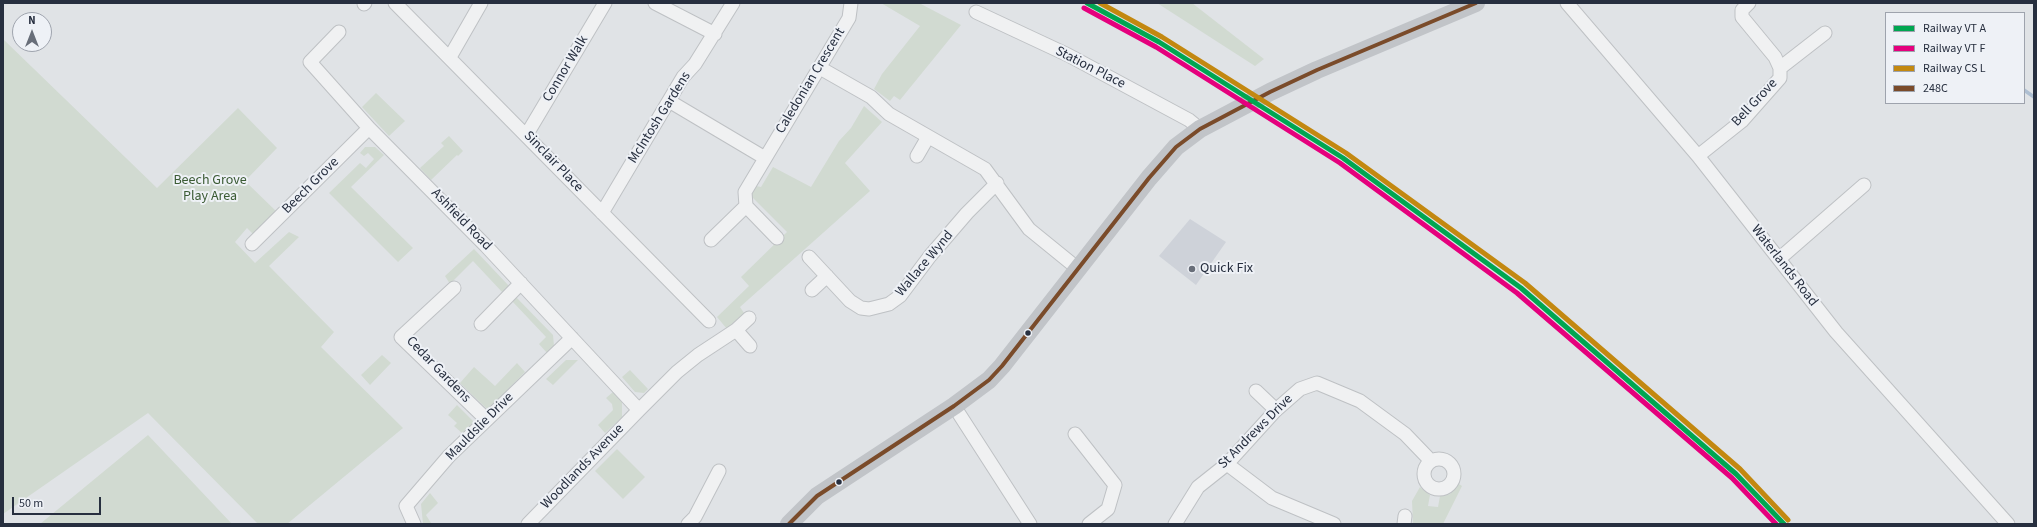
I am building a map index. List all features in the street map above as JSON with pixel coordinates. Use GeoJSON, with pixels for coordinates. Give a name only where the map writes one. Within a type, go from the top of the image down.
{"type":"FeatureCollection","features":[{"type":"Feature","properties":{"kind":"main road"},"geometry":{"type":"LineString","coordinates":[[789,524],[817,496],[954,406],[989,380],[1002,366],[1077,268],[1149,178],[1176,147],[1200,129],[1220,118],[1317,70],[1476,3]]}},
{"type":"Feature","properties":{"kind":"street","name":"Sinclair Place"},"geometry":{"type":"LineString","coordinates":[[395,3],[527,134],[602,213],[709,321]]}},
{"type":"Feature","properties":{"kind":"street"},"geometry":{"type":"LineString","coordinates":[[450,57],[481,3]]}},
{"type":"Feature","properties":{"kind":"street","name":"Connor Walk"},"geometry":{"type":"LineString","coordinates":[[527,134],[605,3]]}},
{"type":"Feature","properties":{"kind":"street"},"geometry":{"type":"LineString","coordinates":[[655,3],[715,34]]}},
{"type":"Feature","properties":{"kind":"street","name":"McIntosh Gardens"},"geometry":{"type":"LineString","coordinates":[[602,213],[683,76],[695,64],[734,3]]}},
{"type":"Feature","properties":{"kind":"street","name":"Caledonian Crescent"},"geometry":{"type":"LineString","coordinates":[[746,206],[745,192],[849,18],[851,3]]}},
{"type":"Feature","properties":{"kind":"street","name":"Waterlands Road"},"geometry":{"type":"LineString","coordinates":[[1567,3],[1698,156],[1836,332],[2008,524]]}},
{"type":"Feature","properties":{"kind":"street","name":"Bell Grove"},"geometry":{"type":"LineString","coordinates":[[1698,156],[1742,121],[1780,78],[1780,68],[1775,57],[1742,17],[1742,10],[1749,3]]}},
{"type":"Feature","properties":{"kind":"street","name":"Station Place"},"geometry":{"type":"LineString","coordinates":[[976,12],[1068,55],[1189,120],[1200,129]]}},
{"type":"Feature","properties":{"kind":"street","name":"Ashfield Road"},"geometry":{"type":"LineString","coordinates":[[339,32],[310,62],[369,128],[521,283],[639,410]]}},
{"type":"Feature","properties":{"kind":"street"},"geometry":{"type":"LineString","coordinates":[[1780,68],[1825,33]]}},
{"type":"Feature","properties":{"kind":"street"},"geometry":{"type":"LineString","coordinates":[[820,68],[871,97],[889,114],[985,169],[997,183],[1029,229],[1077,268]]}},
{"type":"Feature","properties":{"kind":"street"},"geometry":{"type":"LineString","coordinates":[[669,101],[765,158]]}},
{"type":"Feature","properties":{"kind":"street","name":"Beech Grove"},"geometry":{"type":"LineString","coordinates":[[252,244],[369,128]]}},
{"type":"Feature","properties":{"kind":"street"},"geometry":{"type":"LineString","coordinates":[[917,156],[928,137]]}},
{"type":"Feature","properties":{"kind":"street","name":"Wallace Wynd"},"geometry":{"type":"LineString","coordinates":[[809,257],[850,301],[861,308],[869,309],[889,304],[900,296],[930,256],[962,219],[997,183]]}},
{"type":"Feature","properties":{"kind":"street"},"geometry":{"type":"LineString","coordinates":[[1779,259],[1864,185]]}},
{"type":"Feature","properties":{"kind":"street"},"geometry":{"type":"LineString","coordinates":[[711,240],[746,206],[776,238]]}},
{"type":"Feature","properties":{"kind":"street"},"geometry":{"type":"LineString","coordinates":[[812,290],[827,276]]}},
{"type":"Feature","properties":{"kind":"street"},"geometry":{"type":"LineString","coordinates":[[481,324],[521,283]]}},
{"type":"Feature","properties":{"kind":"street","name":"Cedar Gardens"},"geometry":{"type":"LineString","coordinates":[[454,288],[401,337],[486,419]]}},
{"type":"Feature","properties":{"kind":"street","name":"Woodlands Avenue"},"geometry":{"type":"LineString","coordinates":[[528,524],[677,372],[698,355],[736,330],[749,318]]}},
{"type":"Feature","properties":{"kind":"street"},"geometry":{"type":"LineString","coordinates":[[736,330],[750,346]]}},
{"type":"Feature","properties":{"kind":"street","name":"Mauldslie Drive"},"geometry":{"type":"LineString","coordinates":[[414,524],[406,506],[449,456],[572,338]]}},
{"type":"Feature","properties":{"kind":"street","name":"St Andrews Drive"},"geometry":{"type":"LineString","coordinates":[[1175,524],[1198,487],[1227,464],[1276,410],[1300,389],[1317,382],[1360,401],[1405,434],[1431,461]]}},
{"type":"Feature","properties":{"kind":"street"},"geometry":{"type":"LineString","coordinates":[[1256,391],[1276,410]]}},
{"type":"Feature","properties":{"kind":"street"},"geometry":{"type":"LineString","coordinates":[[954,406],[1030,524]]}},
{"type":"Feature","properties":{"kind":"street"},"geometry":{"type":"LineString","coordinates":[[1075,434],[1115,485],[1108,509],[1089,524]]}},
{"type":"Feature","properties":{"kind":"street"},"geometry":{"type":"LineString","coordinates":[[1227,464],[1272,498],[1334,524]]}},
{"type":"Feature","properties":{"kind":"street"},"geometry":{"type":"LineString","coordinates":[[688,524],[695,517],[719,471]]}},
{"type":"Feature","properties":{"kind":"shaded area"},"geometry":{"type":"Polygon","coordinates":[[[1190,219],[1226,242],[1196,285],[1159,256],[1190,219]]]}},
{"type":"Feature","properties":{"kind":"green space"},"geometry":{"type":"Polygon","coordinates":[[[881,3],[919,3],[961,25],[900,100],[894,96],[890,101],[874,89],[882,74],[920,26],[881,3]]]}},
{"type":"Feature","properties":{"kind":"green space"},"geometry":{"type":"Polygon","coordinates":[[[1157,3],[1192,3],[1264,59],[1255,66],[1157,3]]]}},
{"type":"Feature","properties":{"kind":"green space","name":"Beech Grove Play Area"},"geometry":{"type":"Polygon","coordinates":[[[3,39],[12,48],[12,52],[16,52],[157,188],[238,108],[277,148],[245,181],[277,212],[254,235],[247,228],[235,242],[255,263],[289,232],[299,237],[269,266],[334,332],[321,347],[403,428],[287,524],[258,524],[148,413],[3,514],[3,39]]]}},
{"type":"Feature","properties":{"kind":"green space"},"geometry":{"type":"Polygon","coordinates":[[[376,93],[405,121],[389,136],[362,107],[376,93]]]}},
{"type":"Feature","properties":{"kind":"green space"},"geometry":{"type":"Polygon","coordinates":[[[864,106],[882,122],[845,163],[870,191],[740,307],[744,313],[727,329],[717,317],[749,286],[741,277],[787,232],[751,196],[756,186],[761,187],[773,167],[811,187],[839,141],[851,128],[864,106]]]}},
{"type":"Feature","properties":{"kind":"green space"},"geometry":{"type":"Polygon","coordinates":[[[449,136],[463,151],[431,180],[420,168],[444,146],[441,143],[449,136]]]}},
{"type":"Feature","properties":{"kind":"green space"},"geometry":{"type":"Polygon","coordinates":[[[365,147],[375,147],[384,155],[351,187],[413,248],[398,262],[329,193],[360,163],[366,168],[374,159],[368,153],[364,156],[360,153],[365,147]]]}},
{"type":"Feature","properties":{"kind":"green space"},"geometry":{"type":"Polygon","coordinates":[[[474,249],[509,286],[503,293],[473,261],[450,284],[445,276],[474,249]]]}},
{"type":"Feature","properties":{"kind":"green space"},"geometry":{"type":"Polygon","coordinates":[[[516,297],[553,335],[554,346],[547,353],[539,344],[546,337],[512,301],[516,297]]]}},
{"type":"Feature","properties":{"kind":"green space"},"geometry":{"type":"Polygon","coordinates":[[[382,355],[391,363],[370,385],[361,375],[382,355]]]}},
{"type":"Feature","properties":{"kind":"green space"},"geometry":{"type":"Polygon","coordinates":[[[566,360],[578,360],[553,385],[546,379],[566,360]]]}},
{"type":"Feature","properties":{"kind":"green space"},"geometry":{"type":"Polygon","coordinates":[[[517,363],[525,372],[488,410],[460,383],[474,367],[495,386],[517,363]]]}},
{"type":"Feature","properties":{"kind":"green space"},"geometry":{"type":"Polygon","coordinates":[[[630,370],[648,389],[644,393],[635,392],[622,377],[630,370]]]}},
{"type":"Feature","properties":{"kind":"green space"},"geometry":{"type":"Polygon","coordinates":[[[613,392],[622,402],[622,417],[605,433],[598,425],[613,410],[612,404],[606,398],[613,392]]]}},
{"type":"Feature","properties":{"kind":"green space"},"geometry":{"type":"Polygon","coordinates":[[[457,405],[474,422],[462,433],[454,426],[457,423],[448,415],[457,405]]]}},
{"type":"Feature","properties":{"kind":"green space"},"geometry":{"type":"Polygon","coordinates":[[[148,435],[232,524],[40,524],[148,435]]]}},
{"type":"Feature","properties":{"kind":"green space"},"geometry":{"type":"Polygon","coordinates":[[[617,449],[645,477],[623,499],[595,471],[617,449]]]}},
{"type":"Feature","properties":{"kind":"green space"},"geometry":{"type":"Polygon","coordinates":[[[1459,484],[1462,486],[1443,524],[1413,524],[1412,501],[1420,487],[1430,495],[1428,506],[1438,507],[1440,496],[1450,494],[1459,484]]]}},
{"type":"Feature","properties":{"kind":"green space"},"geometry":{"type":"Polygon","coordinates":[[[430,493],[438,503],[426,515],[431,523],[423,524],[421,504],[430,493]]]}},
{"type":"Feature","properties":{"kind":"waterway"},"geometry":{"type":"LineString","coordinates":[[2025,91],[2034,97]]}},
{"type":"Feature","properties":{"kind":"transit line"},"geometry":{"type":"LineString","coordinates":[[1087,3],[1159,42],[1343,158],[1521,288],[1736,474],[1784,524]]}},
{"type":"Feature","properties":{"kind":"transit line"},"geometry":{"type":"LineString","coordinates":[[1100,3],[1162,37],[1346,153],[1525,283],[1740,469],[1788,520]]}},
{"type":"Feature","properties":{"kind":"transit line","name":"248C"},"geometry":{"type":"LineString","coordinates":[[789,524],[817,496],[954,406],[989,380],[1002,366],[1149,178],[1176,147],[1200,129],[1270,92],[1317,70],[1476,3]]}},
{"type":"Feature","properties":{"kind":"transit line"},"geometry":{"type":"LineString","coordinates":[[1084,8],[1156,47],[1340,163],[1517,293],[1732,478],[1776,524]]}},
{"type":"Feature","properties":{"kind":"place","name":"Quick Fix"},"geometry":{"type":"Point","coordinates":[1192,269]}}]}
